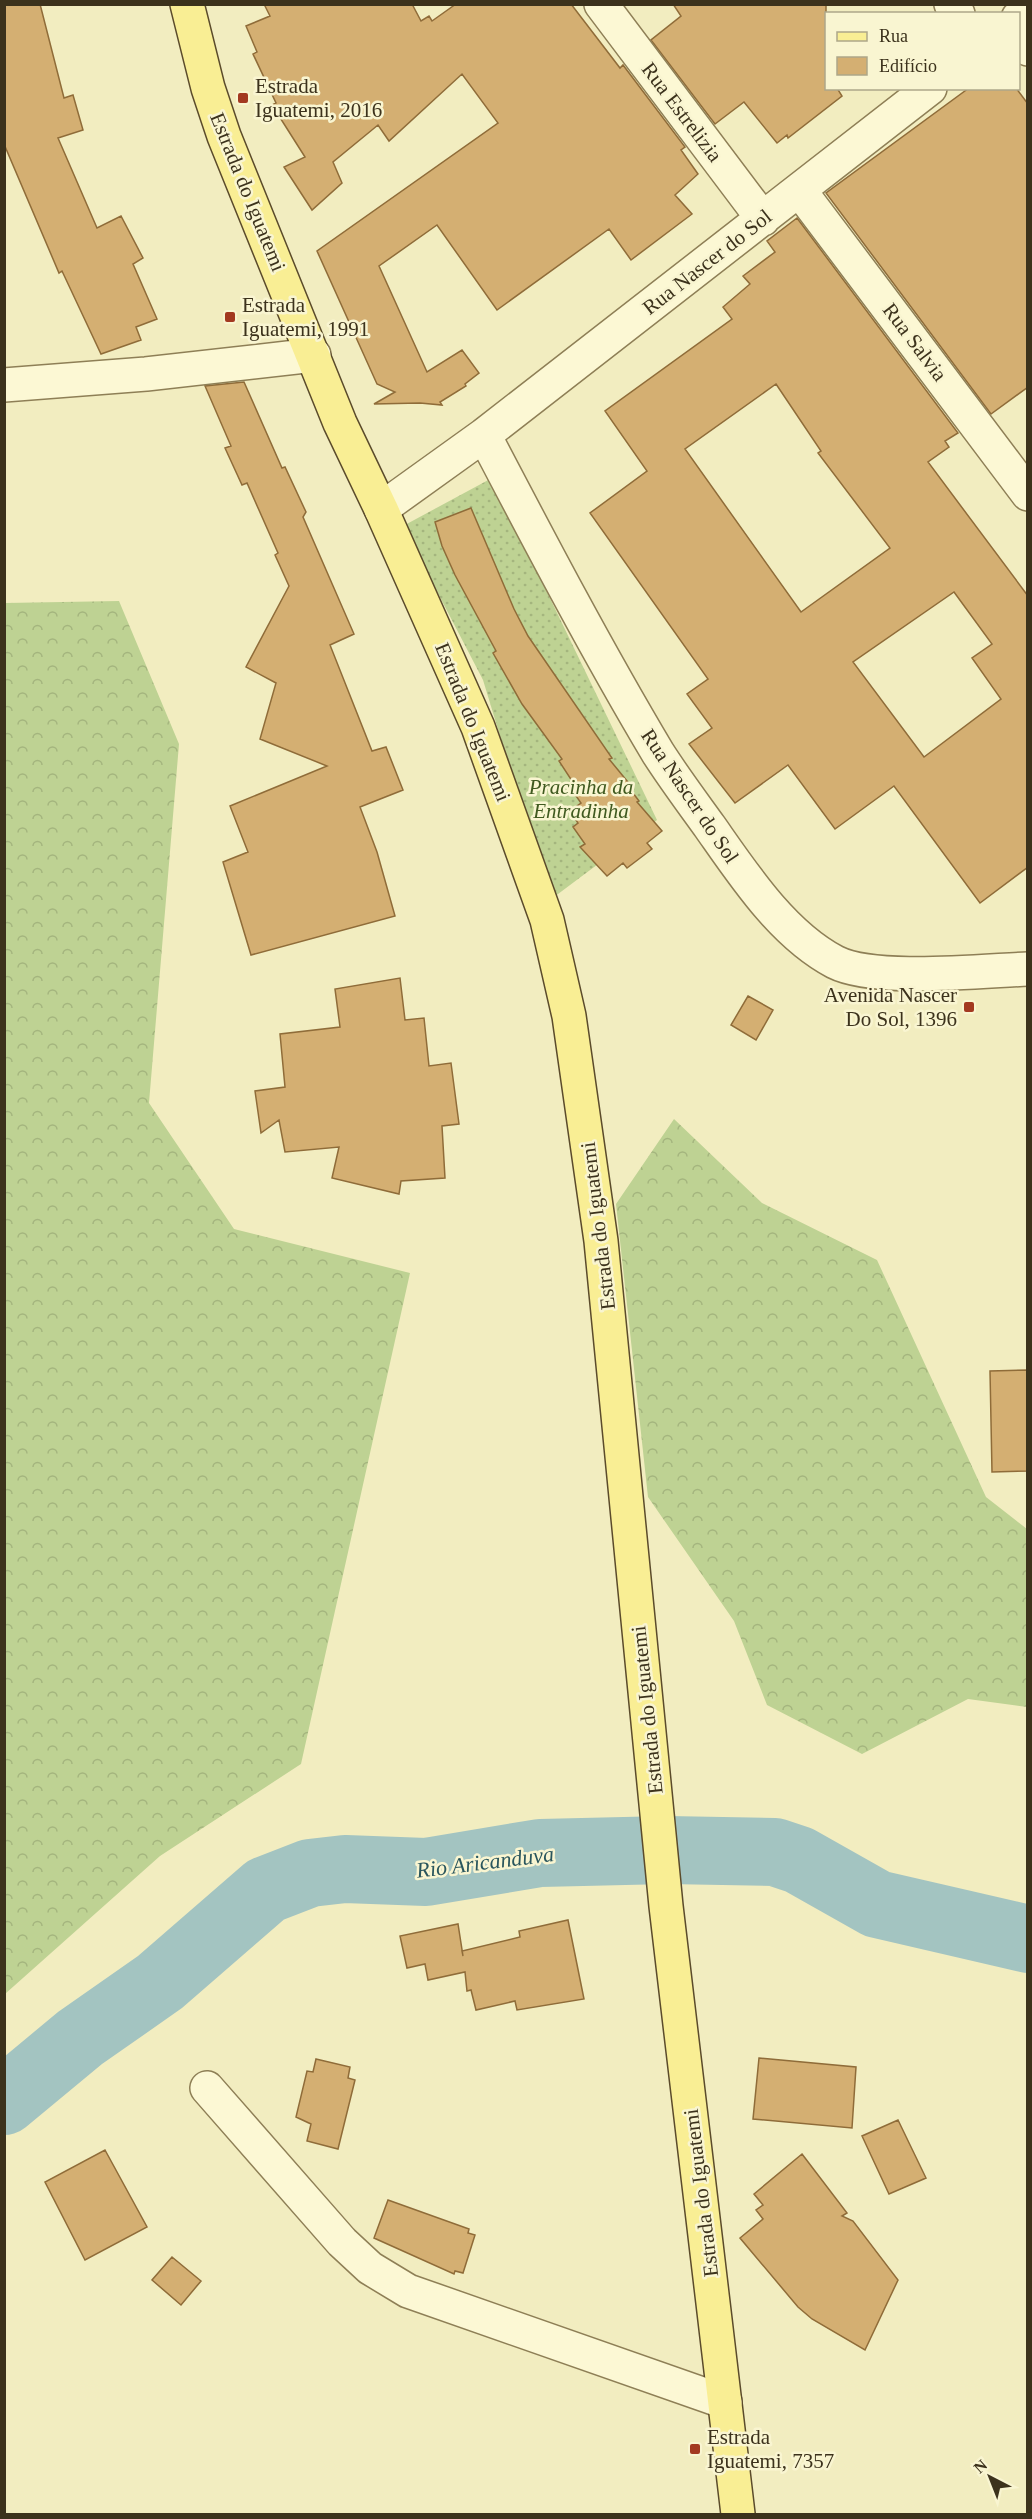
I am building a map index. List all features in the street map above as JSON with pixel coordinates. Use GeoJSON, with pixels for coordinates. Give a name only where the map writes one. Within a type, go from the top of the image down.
{"type":"FeatureCollection","features":[{"type":"Feature","properties":{"kind":"main road","name":"Estrada do Iguatemi"},"geometry":{"type":"LineString","coordinates":[[187,4],[208,88],[220,125],[340,423],[478,727],[547,920],[569,1016],[601,1241],[666,1906],[738,2514]]}},
{"type":"Feature","properties":{"kind":"street","name":"Rua Estrelizia"},"geometry":{"type":"LineString","coordinates":[[601,4],[763,219]]}},
{"type":"Feature","properties":{"kind":"street","name":"Rua Nascer do Sol"},"geometry":{"type":"LineString","coordinates":[[381,509],[484,435],[927,90]]}},
{"type":"Feature","properties":{"kind":"street","name":"Rua Salvia"},"geometry":{"type":"LineString","coordinates":[[800,190],[1028,494]]}},
{"type":"Feature","properties":{"kind":"street"},"geometry":{"type":"LineString","coordinates":[[4,385],[146,374],[314,355]]}},
{"type":"Feature","properties":{"kind":"street","name":"Rua Nascer do Sol"},"geometry":{"type":"LineString","coordinates":[[484,435],[566,592],[659,754],[744,876],[798,938],[835,962],[862,971],[892,973],[1028,969]]}},
{"type":"Feature","properties":{"kind":"street"},"geometry":{"type":"LineString","coordinates":[[207,2088],[342,2242],[370,2268],[408,2291],[725,2402]]}},
{"type":"Feature","properties":{"kind":"green space","name":"Pracinha da Entradinha"},"geometry":{"type":"Polygon","coordinates":[[[492,478],[657,820],[550,900],[483,680],[403,526],[492,478]]]}},
{"type":"Feature","properties":{"kind":"green space"},"geometry":{"type":"Polygon","coordinates":[[[119,601],[179,744],[149,1103],[234,1229],[410,1273],[301,1764],[160,1856],[5,1994],[5,603],[119,601]]]}},
{"type":"Feature","properties":{"kind":"green space"},"geometry":{"type":"Polygon","coordinates":[[[674,1119],[762,1203],[877,1260],[986,1497],[1027,1529],[1027,1707],[968,1699],[862,1754],[767,1705],[734,1621],[648,1497],[616,1204],[674,1119]]]}},
{"type":"Feature","properties":{"kind":"building"},"geometry":{"type":"Polygon","coordinates":[[[4,4],[40,4],[64,98],[73,95],[83,130],[58,138],[97,228],[121,216],[143,258],[133,264],[157,319],[136,327],[141,340],[101,354],[62,271],[59,273],[4,144],[4,4]]]}},
{"type":"Feature","properties":{"kind":"building"},"geometry":{"type":"Polygon","coordinates":[[[264,4],[412,4],[421,21],[429,16],[432,21],[456,4],[571,4],[620,68],[623,65],[685,147],[681,150],[698,174],[675,195],[692,214],[631,260],[609,229],[497,310],[437,225],[379,266],[427,372],[462,350],[479,373],[465,384],[466,386],[440,402],[442,405],[374,404],[395,392],[377,384],[317,251],[498,123],[462,74],[389,141],[378,125],[333,162],[342,183],[312,210],[284,167],[305,157],[272,105],[276,103],[253,54],[257,52],[246,26],[270,16],[264,4]]]}},
{"type":"Feature","properties":{"kind":"building"},"geometry":{"type":"Polygon","coordinates":[[[673,4],[826,4],[825,90],[838,90],[842,96],[788,138],[787,135],[777,143],[744,102],[715,124],[651,40],[681,16],[673,4]]]}},
{"type":"Feature","properties":{"kind":"building"},"geometry":{"type":"Polygon","coordinates":[[[966,90],[1018,90],[1028,104],[1028,387],[991,414],[826,193],[966,90]]]}},
{"type":"Feature","properties":{"kind":"building"},"geometry":{"type":"Polygon","coordinates":[[[797,218],[958,433],[945,441],[949,447],[928,462],[1028,596],[1028,867],[980,903],[894,786],[835,829],[788,765],[735,803],[689,744],[712,728],[687,694],[708,679],[590,513],[647,471],[605,411],[732,319],[723,307],[750,284],[743,276],[775,252],[767,241],[797,218]],[[776,384],[685,449],[801,612],[890,548],[818,453],[821,451],[776,384]],[[954,592],[853,662],[924,757],[1001,699],[972,658],[992,644],[954,592]]]}},
{"type":"Feature","properties":{"kind":"building"},"geometry":{"type":"Polygon","coordinates":[[[244,382],[282,468],[285,467],[306,512],[303,517],[354,634],[330,645],[372,751],[386,747],[403,790],[360,807],[377,852],[395,916],[251,955],[223,862],[248,852],[230,806],[327,766],[260,739],[276,683],[246,667],[289,586],[275,555],[278,553],[247,483],[242,485],[225,448],[231,446],[205,386],[244,382]]]}},
{"type":"Feature","properties":{"kind":"building"},"geometry":{"type":"Polygon","coordinates":[[[471,508],[514,609],[528,636],[612,758],[609,759],[632,787],[630,789],[639,801],[637,802],[662,831],[647,843],[652,849],[627,868],[623,863],[607,876],[580,847],[585,844],[573,827],[578,823],[570,811],[581,803],[574,793],[578,790],[559,761],[562,759],[522,704],[493,653],[496,651],[442,546],[435,522],[471,508]]]}},
{"type":"Feature","properties":{"kind":"building"},"geometry":{"type":"Polygon","coordinates":[[[400,978],[405,1020],[424,1018],[429,1066],[451,1063],[459,1124],[442,1126],[445,1178],[401,1181],[399,1194],[332,1178],[339,1147],[285,1152],[279,1120],[261,1133],[255,1091],[285,1087],[280,1034],[340,1027],[335,989],[400,978]]]}},
{"type":"Feature","properties":{"kind":"building"},"geometry":{"type":"Polygon","coordinates":[[[748,996],[773,1010],[756,1040],[731,1025],[748,996]]]}},
{"type":"Feature","properties":{"kind":"building"},"geometry":{"type":"Polygon","coordinates":[[[1028,1370],[1028,1471],[992,1472],[990,1371],[1028,1370]]]}},
{"type":"Feature","properties":{"kind":"building"},"geometry":{"type":"Polygon","coordinates":[[[568,1920],[584,1999],[517,2010],[515,2001],[476,2010],[471,1990],[467,1991],[465,1972],[428,1980],[425,1964],[407,1968],[400,1936],[458,1924],[462,1951],[520,1937],[519,1931],[568,1920]]]}},
{"type":"Feature","properties":{"kind":"building"},"geometry":{"type":"Polygon","coordinates":[[[759,2058],[856,2067],[852,2128],[753,2119],[759,2058]]]}},
{"type":"Feature","properties":{"kind":"building"},"geometry":{"type":"Polygon","coordinates":[[[316,2059],[350,2067],[348,2078],[355,2080],[338,2149],[307,2141],[311,2124],[296,2117],[307,2071],[313,2072],[316,2059]]]}},
{"type":"Feature","properties":{"kind":"building"},"geometry":{"type":"Polygon","coordinates":[[[898,2120],[926,2178],[889,2194],[862,2136],[898,2120]]]}},
{"type":"Feature","properties":{"kind":"building"},"geometry":{"type":"Polygon","coordinates":[[[105,2150],[147,2227],[85,2260],[45,2182],[105,2150]]]}},
{"type":"Feature","properties":{"kind":"building"},"geometry":{"type":"Polygon","coordinates":[[[802,2154],[847,2213],[842,2216],[853,2221],[898,2280],[865,2350],[812,2319],[798,2307],[740,2238],[763,2219],[756,2210],[763,2205],[754,2194],[802,2154]]]}},
{"type":"Feature","properties":{"kind":"building"},"geometry":{"type":"Polygon","coordinates":[[[388,2200],[469,2229],[468,2233],[475,2235],[463,2273],[455,2271],[454,2274],[374,2238],[388,2200]]]}},
{"type":"Feature","properties":{"kind":"building"},"geometry":{"type":"Polygon","coordinates":[[[172,2257],[201,2281],[181,2305],[152,2280],[172,2257]]]}},
{"type":"Feature","properties":{"kind":"waterway","name":"Rio Aricanduva"},"geometry":{"type":"LineString","coordinates":[[4,2101],[80,2038],[160,1982],[266,1890],[310,1873],[345,1869],[426,1872],[540,1853],[667,1850],[775,1852],[799,1860],[877,1904],[1028,1939]]}},
{"type":"Feature","properties":{"kind":"place","name":"Estrada Iguatemi, 2016"},"geometry":{"type":"Point","coordinates":[243,98]}},
{"type":"Feature","properties":{"kind":"place","name":"Estrada Iguatemi, 1991"},"geometry":{"type":"Point","coordinates":[230,317]}},
{"type":"Feature","properties":{"kind":"place","name":"Avenida Nascer Do Sol, 1396"},"geometry":{"type":"Point","coordinates":[969,1007]}},
{"type":"Feature","properties":{"kind":"place","name":"Estrada Iguatemi, 7357"},"geometry":{"type":"Point","coordinates":[695,2449]}}]}
